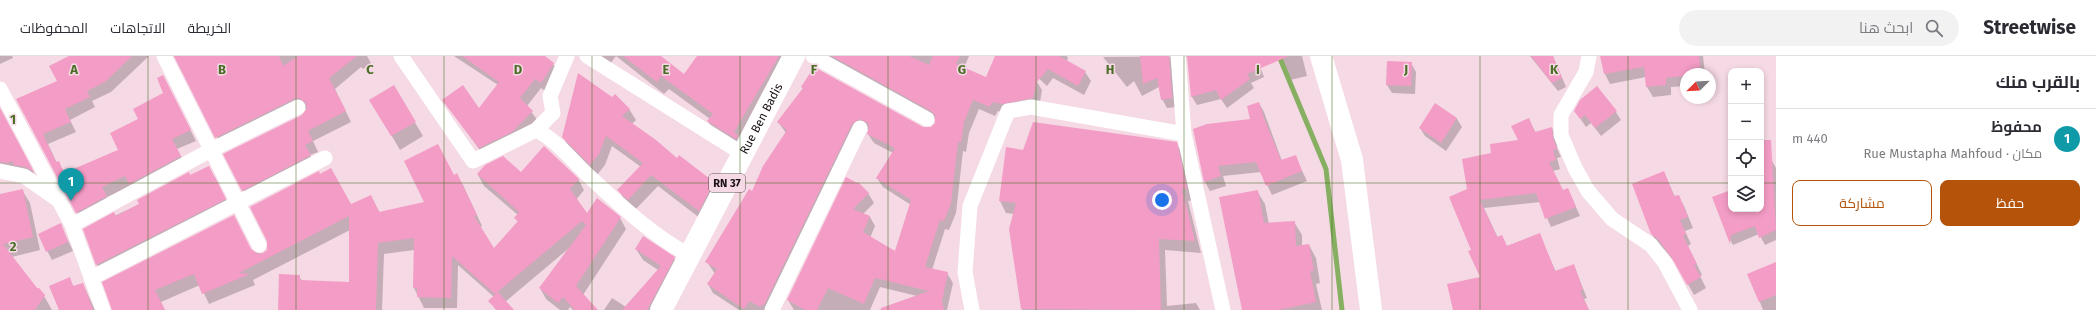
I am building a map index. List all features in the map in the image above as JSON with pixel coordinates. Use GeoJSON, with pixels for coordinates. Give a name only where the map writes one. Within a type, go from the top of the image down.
{"type":"FeatureCollection","features":[{"type":"Feature","properties":{"kind":"main road","name":"Rue Ben Badis"},"geometry":{"type":"LineString","coordinates":[[661,310],[794,56]]}},
{"type":"Feature","properties":{"kind":"main road"},"geometry":{"type":"LineString","coordinates":[[1321,56],[1352,160],[1371,310]]}},
{"type":"Feature","properties":{"kind":"street"},"geometry":{"type":"LineString","coordinates":[[164,56],[259,245]]}},
{"type":"Feature","properties":{"kind":"street"},"geometry":{"type":"LineString","coordinates":[[401,56],[473,161],[536,130],[553,113],[550,96],[567,56]]}},
{"type":"Feature","properties":{"kind":"street"},"geometry":{"type":"LineString","coordinates":[[587,56],[742,154]]}},
{"type":"Feature","properties":{"kind":"street"},"geometry":{"type":"LineString","coordinates":[[813,56],[927,118]]}},
{"type":"Feature","properties":{"kind":"street"},"geometry":{"type":"LineString","coordinates":[[1178,56],[1184,134],[1223,310]]}},
{"type":"Feature","properties":{"kind":"street"},"geometry":{"type":"LineString","coordinates":[[1589,56],[1586,72],[1561,115],[1562,136],[1575,168],[1588,191],[1612,219],[1651,245],[1665,263],[1690,310]]}},
{"type":"Feature","properties":{"kind":"street"},"geometry":{"type":"LineString","coordinates":[[0,89],[72,225],[103,310]]}},
{"type":"Feature","properties":{"kind":"street"},"geometry":{"type":"LineString","coordinates":[[72,225],[211,150],[298,107]]}},
{"type":"Feature","properties":{"kind":"street"},"geometry":{"type":"LineString","coordinates":[[972,310],[965,272],[970,206],[1008,111],[1031,107],[1184,134]]}},
{"type":"Feature","properties":{"kind":"street"},"geometry":{"type":"LineString","coordinates":[[772,310],[860,128]]}},
{"type":"Feature","properties":{"kind":"street"},"geometry":{"type":"LineString","coordinates":[[536,130],[546,135],[592,179],[643,222],[678,249],[689,255]]}},
{"type":"Feature","properties":{"kind":"street"},"geometry":{"type":"LineString","coordinates":[[91,278],[325,158]]}},
{"type":"Feature","properties":{"kind":"street"},"geometry":{"type":"LineString","coordinates":[[0,170],[24,176],[59,201]]}},
{"type":"Feature","properties":{"kind":"building"},"geometry":{"type":"Polygon","coordinates":[[[69,56],[132,56],[105,82],[87,91],[90,97],[65,109],[71,122],[43,134],[56,162],[59,161],[64,173],[118,150],[110,133],[138,119],[133,109],[163,93],[157,78],[163,75],[191,130],[172,139],[181,156],[129,184],[125,176],[102,187],[107,196],[76,213],[16,99],[57,81],[49,66],[69,56]]]}},
{"type":"Feature","properties":{"kind":"building"},"geometry":{"type":"Polygon","coordinates":[[[174,56],[279,56],[283,66],[298,56],[357,56],[329,78],[346,111],[308,131],[313,141],[305,145],[311,155],[242,191],[223,154],[302,115],[307,108],[306,103],[299,98],[294,99],[215,138],[174,56]]]}},
{"type":"Feature","properties":{"kind":"building"},"geometry":{"type":"Polygon","coordinates":[[[462,56],[545,56],[554,63],[541,83],[535,79],[520,98],[533,111],[512,132],[479,148],[442,100],[463,85],[479,108],[499,82],[462,56]]]}},
{"type":"Feature","properties":{"kind":"building"},"geometry":{"type":"Polygon","coordinates":[[[623,56],[661,56],[684,74],[697,56],[779,56],[734,132],[738,136],[736,139],[707,121],[713,114],[661,76],[657,82],[623,56]]]}},
{"type":"Feature","properties":{"kind":"building"},"geometry":{"type":"Polygon","coordinates":[[[832,56],[909,56],[929,65],[933,56],[960,56],[956,64],[986,77],[995,56],[1059,56],[1086,71],[1078,86],[1048,69],[1037,82],[1033,98],[1003,104],[992,102],[990,107],[973,100],[964,122],[961,142],[958,142],[951,203],[944,221],[940,220],[925,267],[948,272],[942,301],[944,310],[881,310],[881,308],[929,291],[875,278],[864,304],[828,288],[817,310],[805,310],[787,300],[846,177],[857,183],[858,182],[869,193],[853,209],[870,216],[863,232],[895,251],[911,200],[876,178],[895,148],[867,134],[869,128],[868,123],[860,119],[852,124],[764,305],[762,304],[760,307],[750,301],[744,309],[707,284],[717,269],[705,262],[749,189],[752,191],[763,166],[787,130],[777,122],[803,88],[801,87],[814,67],[923,127],[931,127],[935,123],[935,115],[931,111],[832,56]]]}},
{"type":"Feature","properties":{"kind":"building"},"geometry":{"type":"Polygon","coordinates":[[[1140,56],[1169,56],[1172,98],[1161,100],[1157,78],[1143,84],[1140,56]]]}},
{"type":"Feature","properties":{"kind":"building"},"geometry":{"type":"Polygon","coordinates":[[[1187,56],[1289,56],[1247,74],[1250,79],[1221,100],[1216,90],[1191,97],[1187,56]]]}},
{"type":"Feature","properties":{"kind":"building"},"geometry":{"type":"Polygon","coordinates":[[[1531,56],[1553,56],[1562,78],[1552,83],[1531,56]]]}},
{"type":"Feature","properties":{"kind":"building"},"geometry":{"type":"Polygon","coordinates":[[[1600,56],[1699,56],[1700,68],[1680,68],[1680,76],[1666,78],[1666,85],[1646,87],[1644,67],[1604,74],[1600,56]]]}},
{"type":"Feature","properties":{"kind":"building"},"geometry":{"type":"Polygon","coordinates":[[[1387,61],[1412,62],[1411,86],[1386,85],[1387,61]]]}},
{"type":"Feature","properties":{"kind":"building"},"geometry":{"type":"Polygon","coordinates":[[[578,73],[612,97],[615,94],[630,109],[622,116],[656,140],[677,158],[679,155],[714,182],[699,211],[651,175],[628,200],[617,190],[643,163],[606,136],[599,154],[590,165],[562,137],[578,73]]]}},
{"type":"Feature","properties":{"kind":"building"},"geometry":{"type":"Polygon","coordinates":[[[394,85],[416,122],[391,136],[369,100],[394,85]]]}},
{"type":"Feature","properties":{"kind":"building"},"geometry":{"type":"Polygon","coordinates":[[[1597,86],[1617,111],[1595,128],[1585,115],[1580,119],[1574,111],[1580,100],[1597,86]]]}},
{"type":"Feature","properties":{"kind":"building"},"geometry":{"type":"Polygon","coordinates":[[[1259,102],[1281,160],[1296,155],[1302,171],[1266,186],[1256,162],[1218,166],[1221,176],[1204,182],[1193,129],[1207,124],[1250,119],[1247,106],[1259,102]]]}},
{"type":"Feature","properties":{"kind":"building"},"geometry":{"type":"Polygon","coordinates":[[[1435,103],[1457,118],[1441,143],[1419,128],[1435,103]]]}},
{"type":"Feature","properties":{"kind":"building"},"geometry":{"type":"Polygon","coordinates":[[[0,108],[34,172],[26,167],[14,165],[12,161],[7,163],[0,162],[0,108]]]}},
{"type":"Feature","properties":{"kind":"building"},"geometry":{"type":"Polygon","coordinates":[[[1529,118],[1535,132],[1552,127],[1553,138],[1557,149],[1553,150],[1556,160],[1549,162],[1563,190],[1568,188],[1576,207],[1545,219],[1536,193],[1480,200],[1497,237],[1502,235],[1507,246],[1540,233],[1555,271],[1574,264],[1583,290],[1580,291],[1589,310],[1453,310],[1447,284],[1480,277],[1468,251],[1471,250],[1449,197],[1467,189],[1462,159],[1491,153],[1490,144],[1518,140],[1511,126],[1529,118]]]}},
{"type":"Feature","properties":{"kind":"building"},"geometry":{"type":"Polygon","coordinates":[[[1033,122],[1177,142],[1187,188],[1182,189],[1195,241],[1159,239],[1161,310],[1021,309],[1009,229],[1016,203],[999,201],[1006,147],[1023,150],[1033,122]]]}},
{"type":"Feature","properties":{"kind":"building"},"geometry":{"type":"Polygon","coordinates":[[[1764,140],[1771,140],[1776,230],[1759,238],[1755,226],[1731,235],[1730,244],[1712,197],[1728,191],[1728,212],[1764,212],[1764,140]]]}},
{"type":"Feature","properties":{"kind":"building"},"geometry":{"type":"Polygon","coordinates":[[[438,144],[454,175],[457,173],[477,215],[474,216],[494,248],[518,221],[514,218],[519,212],[477,174],[485,165],[503,156],[521,172],[544,146],[579,179],[570,189],[587,213],[597,198],[621,217],[576,286],[598,310],[575,310],[563,297],[558,303],[539,288],[586,225],[582,221],[495,294],[452,256],[451,298],[417,297],[417,288],[413,288],[414,238],[378,243],[376,310],[278,310],[279,274],[300,275],[300,280],[349,282],[349,216],[239,273],[250,274],[202,294],[194,274],[155,290],[165,310],[112,310],[102,282],[234,215],[251,249],[258,254],[263,253],[267,250],[267,241],[250,207],[319,171],[320,174],[331,168],[351,204],[371,195],[379,212],[424,202],[404,161],[438,144]]]}},
{"type":"Feature","properties":{"kind":"building"},"geometry":{"type":"Polygon","coordinates":[[[209,166],[226,199],[96,265],[83,229],[114,212],[116,216],[139,204],[137,200],[189,172],[190,175],[209,166]]]}},
{"type":"Feature","properties":{"kind":"building"},"geometry":{"type":"Polygon","coordinates":[[[1664,171],[1674,196],[1679,195],[1688,217],[1680,220],[1686,234],[1683,236],[1697,264],[1694,265],[1701,277],[1687,285],[1672,258],[1658,239],[1651,234],[1632,184],[1664,171]]]}},
{"type":"Feature","properties":{"kind":"building"},"geometry":{"type":"Polygon","coordinates":[[[23,189],[33,237],[3,244],[37,288],[39,288],[45,295],[35,310],[0,310],[0,194],[23,189]]]}},
{"type":"Feature","properties":{"kind":"building"},"geometry":{"type":"Polygon","coordinates":[[[1258,190],[1264,223],[1295,221],[1296,246],[1309,244],[1314,271],[1310,271],[1316,302],[1279,310],[1242,310],[1219,197],[1258,190]]]}},
{"type":"Feature","properties":{"kind":"building"},"geometry":{"type":"Polygon","coordinates":[[[61,223],[68,242],[46,252],[38,234],[61,223]]]}},
{"type":"Feature","properties":{"kind":"building"},"geometry":{"type":"Polygon","coordinates":[[[643,236],[675,257],[647,310],[622,310],[661,266],[635,249],[643,236]]]}},
{"type":"Feature","properties":{"kind":"building"},"geometry":{"type":"Polygon","coordinates":[[[1776,262],[1776,295],[1759,302],[1747,274],[1776,262]]]}},
{"type":"Feature","properties":{"kind":"building"},"geometry":{"type":"Polygon","coordinates":[[[70,277],[73,286],[83,283],[93,310],[59,310],[49,286],[70,277]]]}},
{"type":"Feature","properties":{"kind":"building"},"geometry":{"type":"Polygon","coordinates":[[[498,292],[514,310],[497,310],[488,301],[498,292]]]}},
{"type":"Feature","properties":{"kind":"waterway"},"geometry":{"type":"LineString","coordinates":[[1279,56],[1326,169],[1342,310]]}},
{"type":"Feature","properties":{"kind":"place","name":"محفوظ"},"geometry":{"type":"Point","coordinates":[71,201]}}]}
